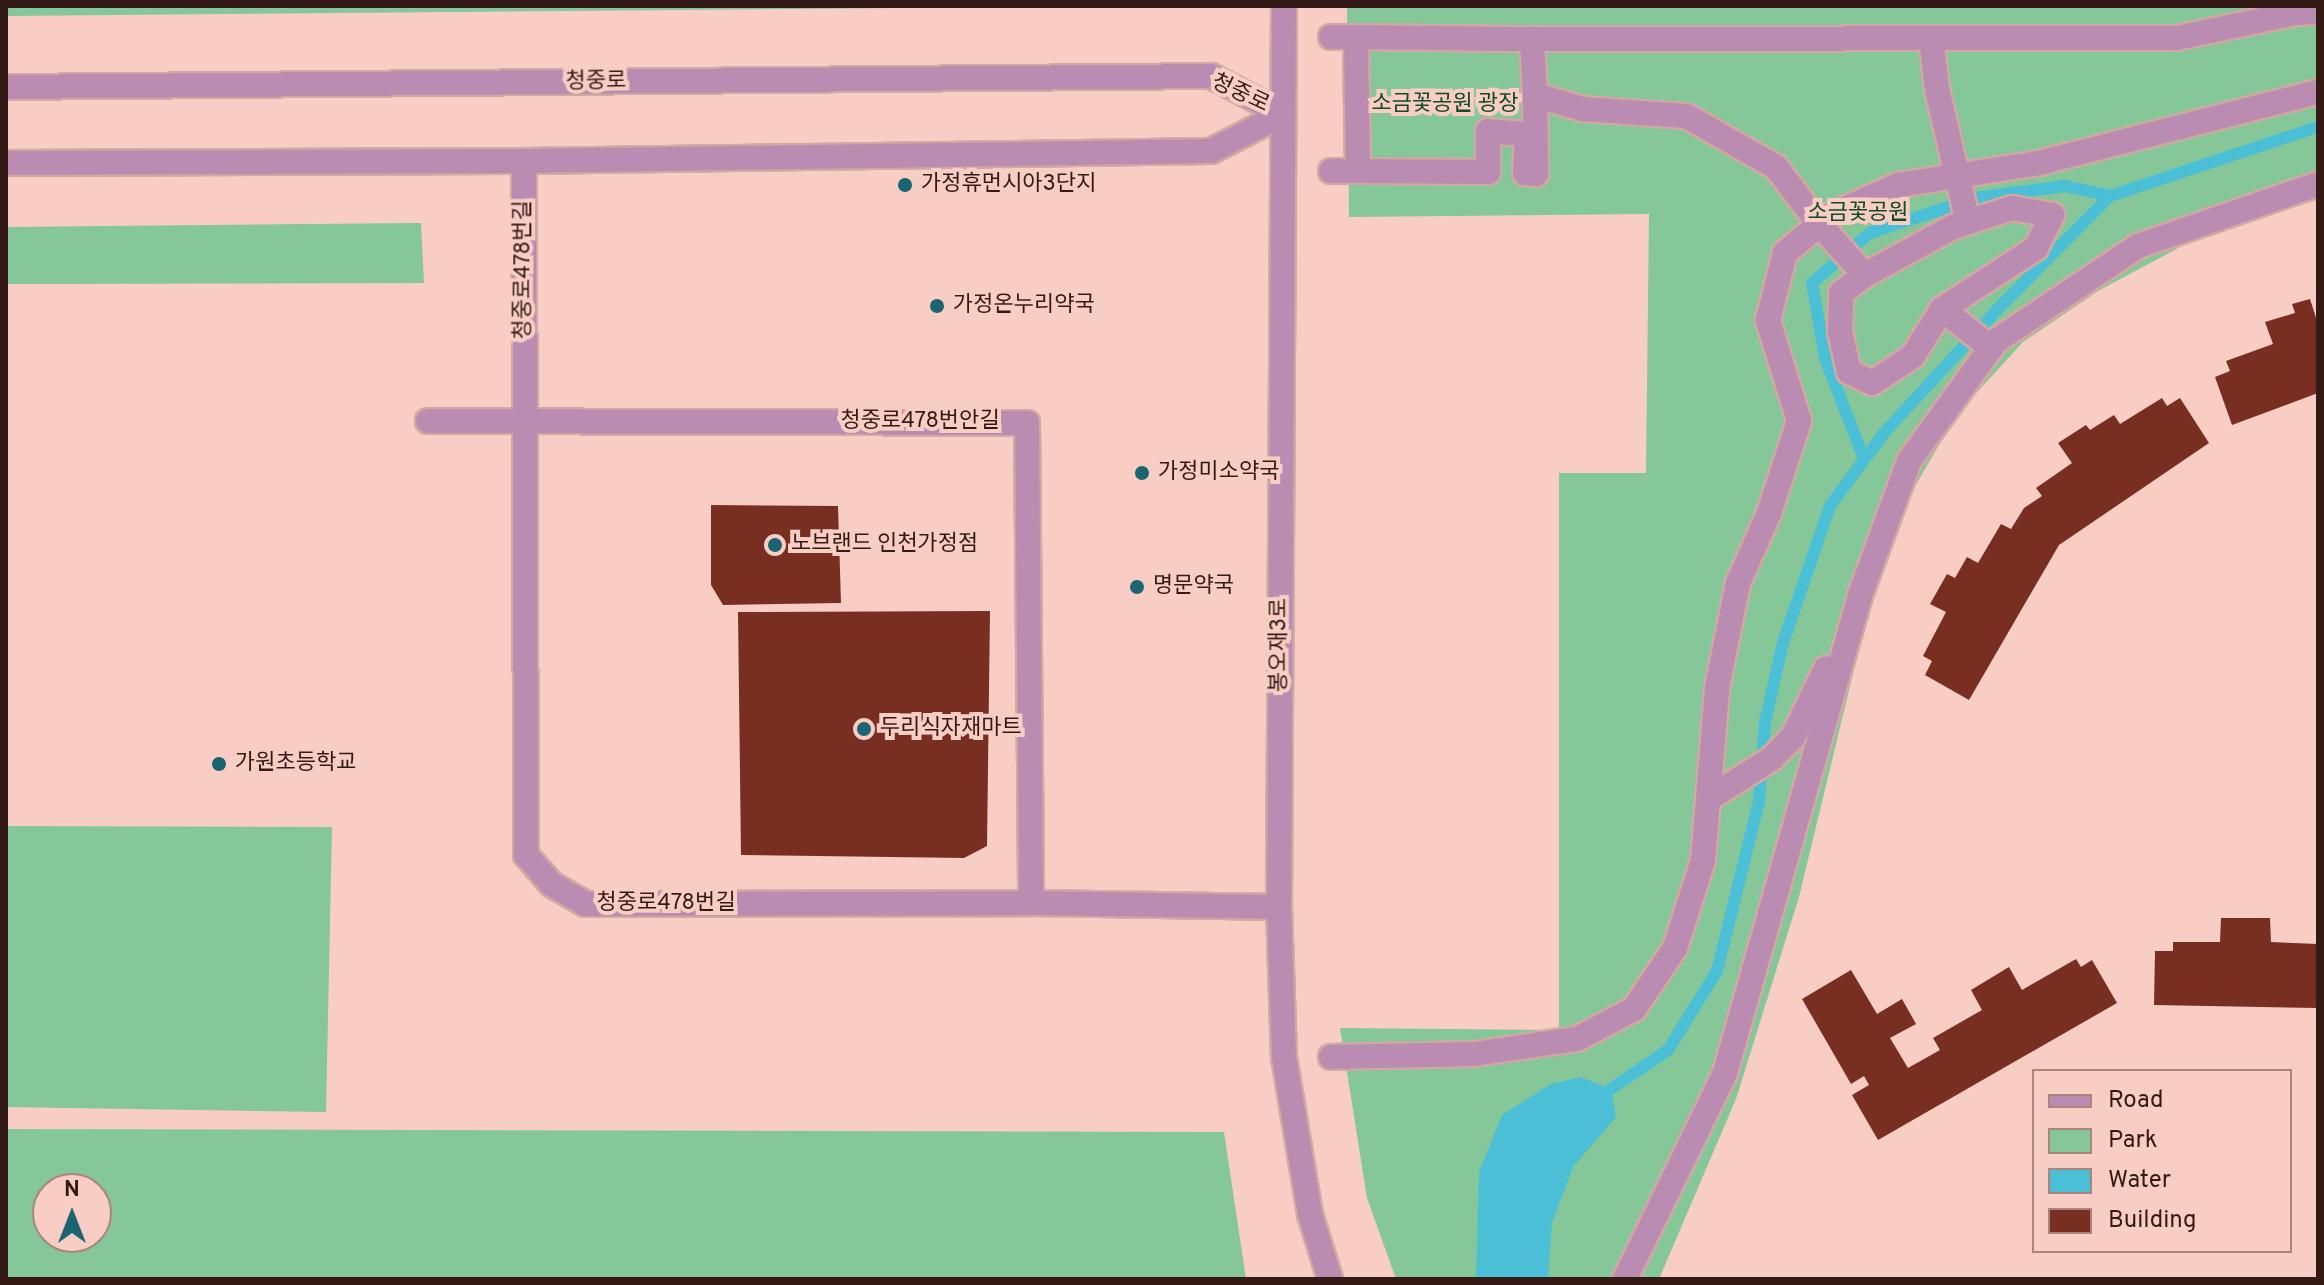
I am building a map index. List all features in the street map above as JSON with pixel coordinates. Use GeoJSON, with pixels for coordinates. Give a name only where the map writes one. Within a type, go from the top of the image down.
{"type":"FeatureCollection","features":[{"type":"Feature","properties":{"kind":"street","name":"봉오재3로"},"geometry":{"type":"LineString","coordinates":[[1284,6],[1279,907],[1284,1057],[1310,1214],[1330,1279]]}},
{"type":"Feature","properties":{"kind":"street"},"geometry":{"type":"LineString","coordinates":[[1358,171],[1344,37],[2177,38],[2296,13],[2318,12]]}},
{"type":"Feature","properties":{"kind":"street"},"geometry":{"type":"LineString","coordinates":[[1931,38],[1937,89],[1968,222]]}},
{"type":"Feature","properties":{"kind":"street"},"geometry":{"type":"LineString","coordinates":[[1331,171],[1488,172],[1488,131],[1527,134],[1525,173],[1536,174],[1532,39]]}},
{"type":"Feature","properties":{"kind":"street","name":"청중로"},"geometry":{"type":"LineString","coordinates":[[6,87],[1211,76],[1283,114]]}},
{"type":"Feature","properties":{"kind":"street"},"geometry":{"type":"LineString","coordinates":[[1331,1057],[1474,1054],[1577,1039],[1634,1009],[1675,948],[1703,860],[1717,688],[1738,583],[1769,513],[1799,421],[1768,320],[1785,253],[1829,216],[1898,185],[2039,163],[2318,92]]}},
{"type":"Feature","properties":{"kind":"street"},"geometry":{"type":"LineString","coordinates":[[1535,95],[1583,109],[1686,116],[1776,167],[1819,224],[1865,275]]}},
{"type":"Feature","properties":{"kind":"street","name":"청중로"},"geometry":{"type":"LineString","coordinates":[[6,163],[524,161],[1211,151],[1283,114]]}},
{"type":"Feature","properties":{"kind":"street","name":"청중로478번길"},"geometry":{"type":"LineString","coordinates":[[524,161],[526,855],[551,884],[585,904],[1031,903],[1279,907]]}},
{"type":"Feature","properties":{"kind":"street"},"geometry":{"type":"LineString","coordinates":[[1625,1279],[1725,1073],[1860,595],[1909,461],[1991,348],[2138,246],[2318,184]]}},
{"type":"Feature","properties":{"kind":"street"},"geometry":{"type":"LineString","coordinates":[[2012,208],[2052,215],[2036,248],[1942,309],[1913,356],[1872,383],[1849,372],[1840,331],[1841,293],[1865,275],[1968,222],[2012,208]]}},
{"type":"Feature","properties":{"kind":"street"},"geometry":{"type":"LineString","coordinates":[[1942,309],[1991,348]]}},
{"type":"Feature","properties":{"kind":"street"},"geometry":{"type":"LineString","coordinates":[[428,421],[524,421]]}},
{"type":"Feature","properties":{"kind":"street","name":"청중로478번안길"},"geometry":{"type":"LineString","coordinates":[[524,421],[1027,423],[1031,903]]}},
{"type":"Feature","properties":{"kind":"street"},"geometry":{"type":"LineString","coordinates":[[1708,799],[1771,759],[1793,737],[1860,595]]}},
{"type":"Feature","properties":{"kind":"green space"},"geometry":{"type":"Polygon","coordinates":[[[6,6],[1129,6],[6,16],[6,6]]]}},
{"type":"Feature","properties":{"kind":"green space","name":"소금꽃공원"},"geometry":{"type":"Polygon","coordinates":[[[1347,6],[2318,6],[2318,199],[2197,238],[2098,291],[2023,342],[1957,414],[1907,500],[1867,616],[1799,897],[1736,1099],[1659,1279],[1396,1279],[1367,1198],[1340,1028],[1559,1030],[1559,473],[1646,473],[1649,214],[1349,217],[1347,6]]]}},
{"type":"Feature","properties":{"kind":"green space"},"geometry":{"type":"Polygon","coordinates":[[[421,223],[424,283],[6,284],[6,227],[421,223]]]}},
{"type":"Feature","properties":{"kind":"green space"},"geometry":{"type":"Polygon","coordinates":[[[6,826],[332,827],[326,1112],[6,1107],[6,826]]]}},
{"type":"Feature","properties":{"kind":"green space"},"geometry":{"type":"Polygon","coordinates":[[[6,1129],[1224,1132],[1246,1279],[6,1279],[6,1129]]]}},
{"type":"Feature","properties":{"kind":"water"},"geometry":{"type":"Polygon","coordinates":[[[1581,1077],[1611,1089],[1616,1117],[1573,1167],[1552,1223],[1548,1279],[1476,1279],[1479,1172],[1502,1115],[1551,1084],[1581,1077]]]}},
{"type":"Feature","properties":{"kind":"building"},"geometry":{"type":"Polygon","coordinates":[[[2310,299],[2318,324],[2318,393],[2232,425],[2215,377],[2230,371],[2226,361],[2273,344],[2265,322],[2295,313],[2292,304],[2310,299]]]}},
{"type":"Feature","properties":{"kind":"building"},"geometry":{"type":"Polygon","coordinates":[[[2162,398],[2167,406],[2180,398],[2209,443],[2059,545],[1969,700],[1925,675],[1932,661],[1923,656],[1946,612],[1930,604],[1947,574],[1955,578],[1967,557],[1978,563],[2001,524],[2011,529],[2024,508],[2042,496],[2036,488],[2072,463],[2058,443],[2086,425],[2090,430],[2114,415],[2120,424],[2162,398]]]}},
{"type":"Feature","properties":{"kind":"building","name":"노브랜드 인천가정점"},"geometry":{"type":"Polygon","coordinates":[[[711,505],[838,506],[841,603],[723,605],[711,585],[711,505]]]}},
{"type":"Feature","properties":{"kind":"building","name":"두리식자재마트"},"geometry":{"type":"Polygon","coordinates":[[[990,611],[987,846],[964,858],[741,855],[738,612],[990,611]]]}},
{"type":"Feature","properties":{"kind":"building"},"geometry":{"type":"Polygon","coordinates":[[[2221,918],[2270,918],[2271,942],[2318,944],[2318,1008],[2154,1005],[2155,951],[2173,951],[2173,942],[2220,942],[2221,918]]]}},
{"type":"Feature","properties":{"kind":"building"},"geometry":{"type":"Polygon","coordinates":[[[2076,959],[2081,967],[2092,960],[2117,1003],[1878,1140],[1852,1095],[1869,1085],[1864,1076],[1851,1084],[1802,999],[1851,970],[1877,1014],[1902,999],[1916,1024],[1890,1038],[1908,1068],[1940,1050],[1933,1038],[1982,1010],[1971,990],[2009,967],[2022,990],[2076,959]]]}},
{"type":"Feature","properties":{"kind":"waterway"},"geometry":{"type":"LineString","coordinates":[[1611,1089],[1668,1050],[1717,971],[1759,801],[1765,722],[1783,643],[1830,506],[1884,433],[1998,309],[2110,196],[2318,127]]}},
{"type":"Feature","properties":{"kind":"waterway"},"geometry":{"type":"LineString","coordinates":[[1864,459],[1825,358],[1812,283],[1870,233],[1975,198],[2065,186],[2110,196]]}},
{"type":"Feature","properties":{"kind":"place","name":"가정휴먼시아3단지"},"geometry":{"type":"Point","coordinates":[905,185]}},
{"type":"Feature","properties":{"kind":"place","name":"가정온누리약국"},"geometry":{"type":"Point","coordinates":[937,306]}},
{"type":"Feature","properties":{"kind":"place","name":"가정미소약국"},"geometry":{"type":"Point","coordinates":[1142,473]}},
{"type":"Feature","properties":{"kind":"place","name":"노브랜드 인천가정점"},"geometry":{"type":"Point","coordinates":[775,545]}},
{"type":"Feature","properties":{"kind":"place","name":"명문약국"},"geometry":{"type":"Point","coordinates":[1137,587]}},
{"type":"Feature","properties":{"kind":"place","name":"두리식자재마트"},"geometry":{"type":"Point","coordinates":[864,729]}},
{"type":"Feature","properties":{"kind":"place","name":"가원초등학교"},"geometry":{"type":"Point","coordinates":[219,764]}},
{"type":"Feature","properties":{"kind":"park label","name":"소금꽃공원 광장"},"geometry":{"type":"Point","coordinates":[1445,105]}}]}
